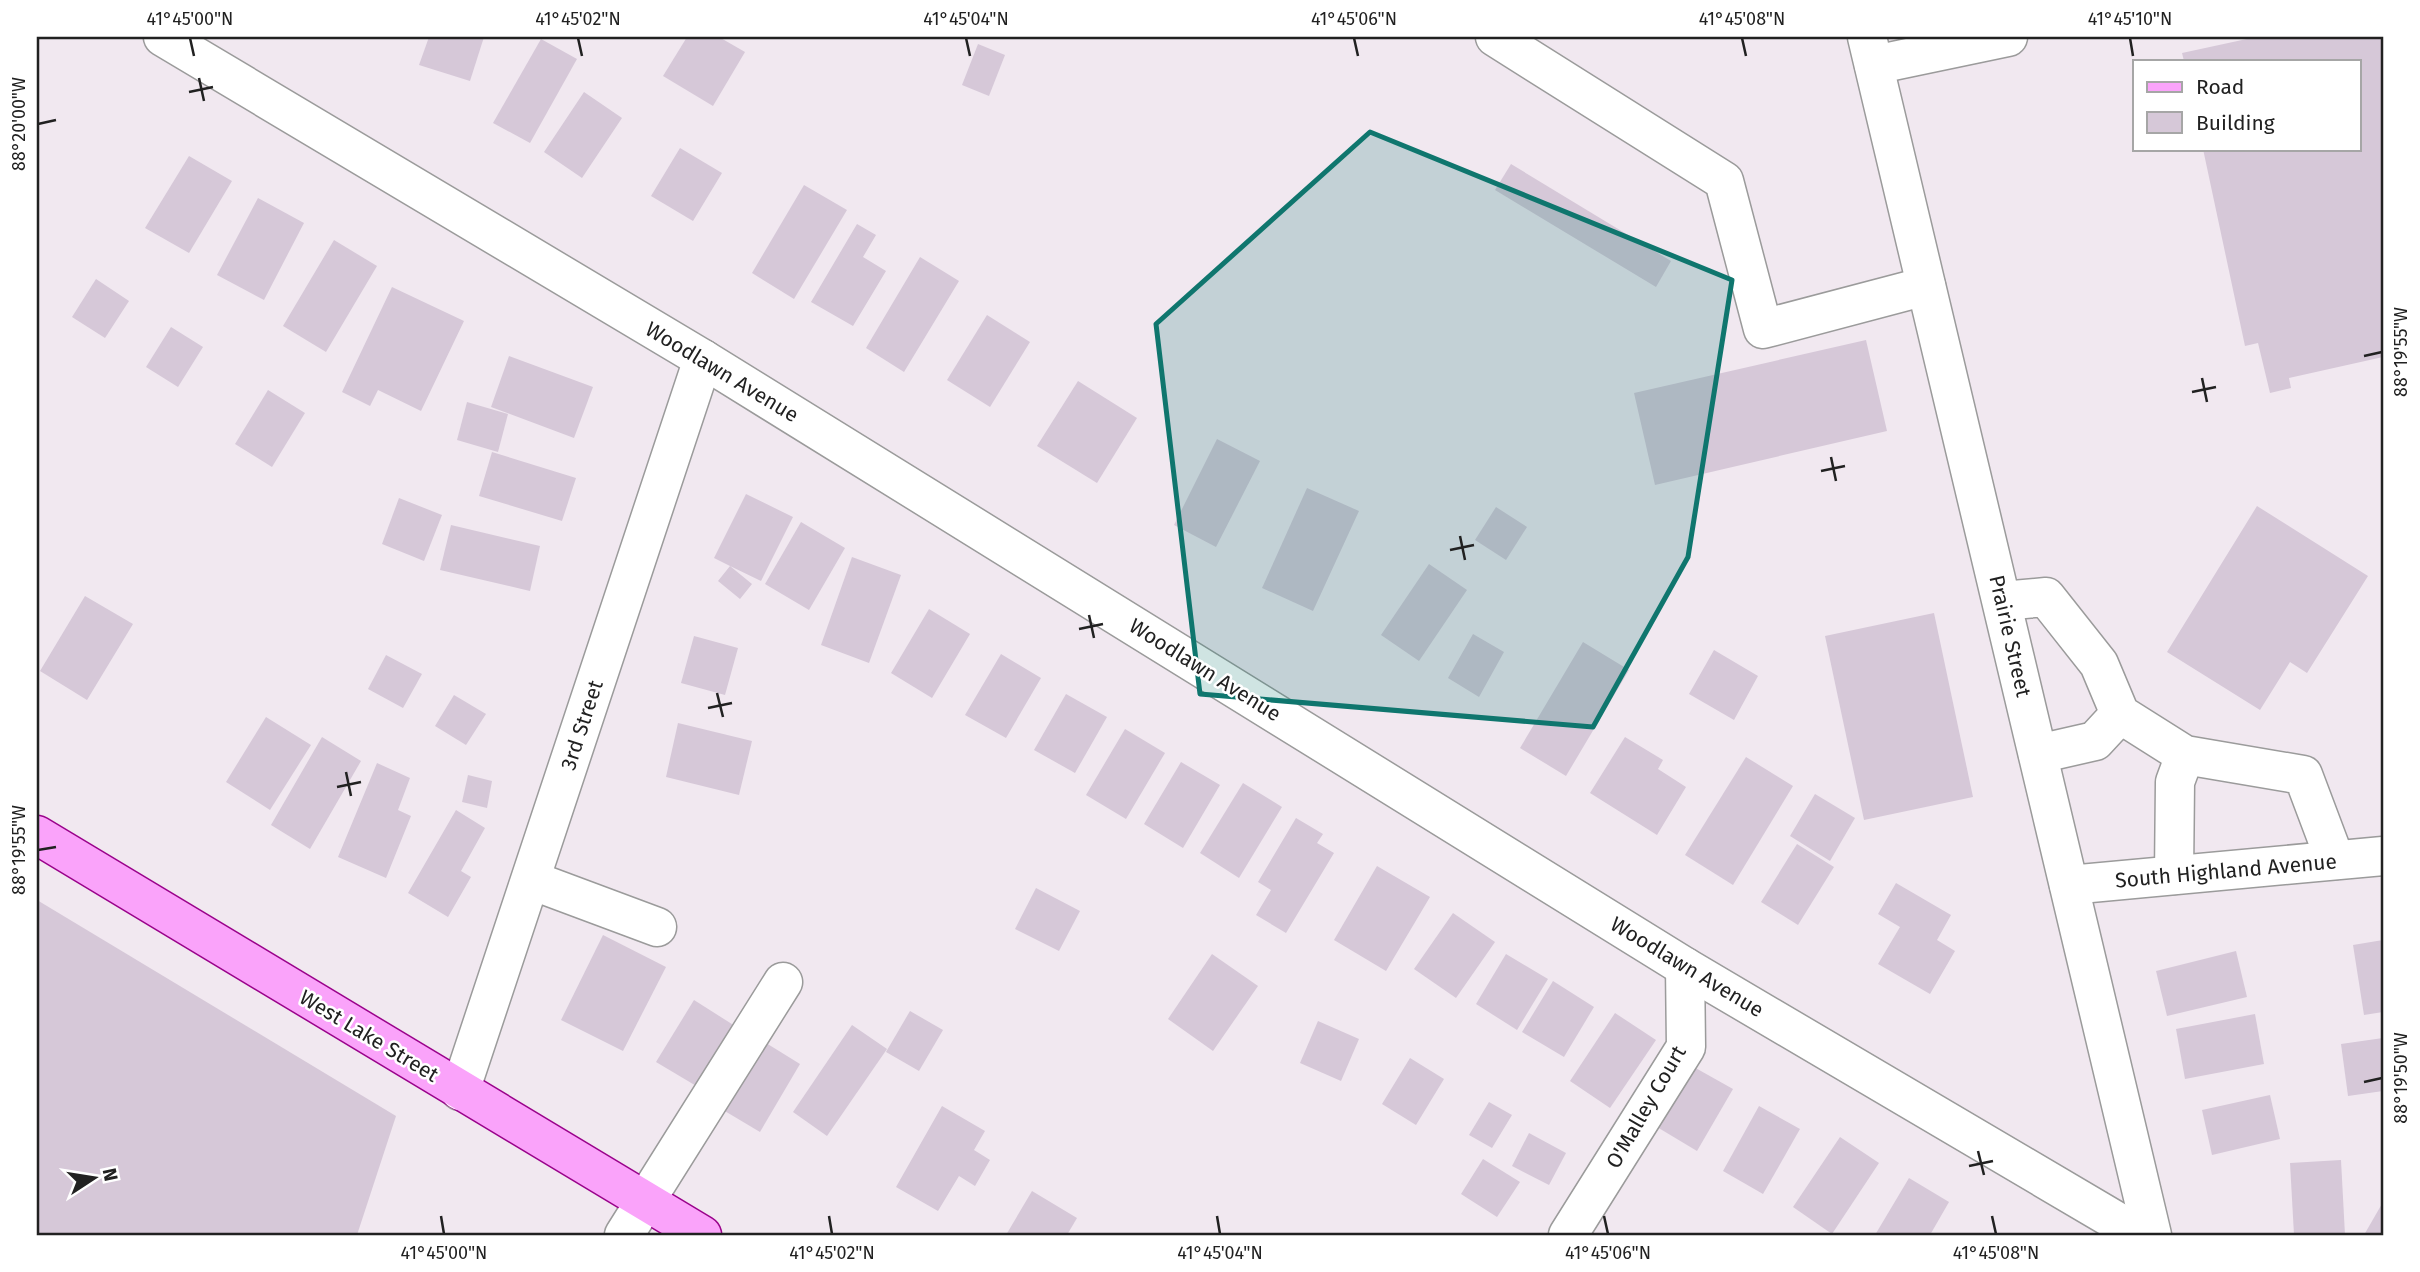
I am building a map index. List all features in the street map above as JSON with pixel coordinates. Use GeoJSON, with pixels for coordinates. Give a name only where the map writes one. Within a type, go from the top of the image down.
{"type":"FeatureCollection","features":[{"type":"Feature","properties":{"kind":"main road","name":"West Lake Street"},"geometry":{"type":"LineString","coordinates":[[37,835],[702,1235]]}},
{"type":"Feature","properties":{"kind":"street","name":"Woodlawn Avenue"},"geometry":{"type":"LineString","coordinates":[[163,37],[703,359],[1685,967],[2140,1235]]}},
{"type":"Feature","properties":{"kind":"street"},"geometry":{"type":"LineString","coordinates":[[1495,37],[1724,181],[1763,329],[1926,286]]}},
{"type":"Feature","properties":{"kind":"street"},"geometry":{"type":"LineString","coordinates":[[1870,51],[2008,37]]}},
{"type":"Feature","properties":{"kind":"street","name":"Prairie Street"},"geometry":{"type":"LineString","coordinates":[[1870,51],[2152,1235]]}},
{"type":"Feature","properties":{"kind":"street","name":"3rd Street"},"geometry":{"type":"LineString","coordinates":[[460,1091],[703,359]]}},
{"type":"Feature","properties":{"kind":"street"},"geometry":{"type":"LineString","coordinates":[[2002,601],[2046,597],[2099,663],[2120,714],[2185,755],[2303,775],[2335,860]]}},
{"type":"Feature","properties":{"kind":"street"},"geometry":{"type":"LineString","coordinates":[[2038,754],[2095,741],[2120,714]]}},
{"type":"Feature","properties":{"kind":"street"},"geometry":{"type":"LineString","coordinates":[[2174,876],[2175,782],[2185,755]]}},
{"type":"Feature","properties":{"kind":"street","name":"South Highland Avenue"},"geometry":{"type":"LineString","coordinates":[[2069,885],[2383,856]]}},
{"type":"Feature","properties":{"kind":"street"},"geometry":{"type":"LineString","coordinates":[[531,880],[657,927]]}},
{"type":"Feature","properties":{"kind":"street","name":"O'Malley Court"},"geometry":{"type":"LineString","coordinates":[[1568,1235],[1686,1047],[1685,967]]}},
{"type":"Feature","properties":{"kind":"street"},"geometry":{"type":"LineString","coordinates":[[624,1235],[783,982]]}},
{"type":"Feature","properties":{"kind":"highlighted area"},"geometry":{"type":"Polygon","coordinates":[[[1370,132],[1732,280],[1688,557],[1593,727],[1200,694],[1156,324],[1370,132]]]}},
{"type":"Feature","properties":{"kind":"building"},"geometry":{"type":"Polygon","coordinates":[[[429,37],[484,37],[470,81],[419,65],[429,37]]]}},
{"type":"Feature","properties":{"kind":"building"},"geometry":{"type":"Polygon","coordinates":[[[687,37],[719,37],[745,52],[713,106],[663,76],[687,37]]]}},
{"type":"Feature","properties":{"kind":"building"},"geometry":{"type":"Polygon","coordinates":[[[2256,37],[2383,37],[2383,357],[2289,378],[2291,388],[2270,393],[2258,343],[2245,346],[2203,150],[2360,150],[2360,60],[2184,60],[2182,53],[2256,37]]]}},
{"type":"Feature","properties":{"kind":"building"},"geometry":{"type":"Polygon","coordinates":[[[541,39],[577,59],[530,143],[493,123],[541,39]]]}},
{"type":"Feature","properties":{"kind":"building"},"geometry":{"type":"Polygon","coordinates":[[[978,44],[1005,55],[989,96],[962,85],[978,44]]]}},
{"type":"Feature","properties":{"kind":"building"},"geometry":{"type":"Polygon","coordinates":[[[584,92],[622,118],[582,178],[544,152],[584,92]]]}},
{"type":"Feature","properties":{"kind":"building"},"geometry":{"type":"Polygon","coordinates":[[[680,148],[722,173],[693,221],[651,196],[680,148]]]}},
{"type":"Feature","properties":{"kind":"building"},"geometry":{"type":"Polygon","coordinates":[[[189,156],[232,181],[189,253],[145,228],[189,156]]]}},
{"type":"Feature","properties":{"kind":"building"},"geometry":{"type":"Polygon","coordinates":[[[1511,164],[1671,261],[1656,287],[1495,190],[1511,164]]]}},
{"type":"Feature","properties":{"kind":"building"},"geometry":{"type":"Polygon","coordinates":[[[804,185],[847,210],[794,299],[752,273],[804,185]]]}},
{"type":"Feature","properties":{"kind":"building"},"geometry":{"type":"Polygon","coordinates":[[[258,198],[304,223],[264,300],[217,275],[258,198]]]}},
{"type":"Feature","properties":{"kind":"building"},"geometry":{"type":"Polygon","coordinates":[[[857,224],[876,235],[863,257],[886,271],[853,326],[811,302],[857,224]]]}},
{"type":"Feature","properties":{"kind":"building"},"geometry":{"type":"Polygon","coordinates":[[[334,240],[377,266],[326,352],[283,326],[334,240]]]}},
{"type":"Feature","properties":{"kind":"building"},"geometry":{"type":"Polygon","coordinates":[[[920,257],[959,281],[904,372],[866,348],[920,257]]]}},
{"type":"Feature","properties":{"kind":"building"},"geometry":{"type":"Polygon","coordinates":[[[96,279],[129,301],[105,338],[72,317],[96,279]]]}},
{"type":"Feature","properties":{"kind":"building"},"geometry":{"type":"Polygon","coordinates":[[[392,287],[464,321],[421,411],[378,390],[370,406],[342,392],[392,287]]]}},
{"type":"Feature","properties":{"kind":"building"},"geometry":{"type":"Polygon","coordinates":[[[987,315],[1030,342],[990,407],[947,380],[987,315]]]}},
{"type":"Feature","properties":{"kind":"building"},"geometry":{"type":"Polygon","coordinates":[[[171,327],[203,347],[178,387],[146,367],[171,327]]]}},
{"type":"Feature","properties":{"kind":"building"},"geometry":{"type":"Polygon","coordinates":[[[1866,340],[1887,431],[1655,485],[1634,393],[1866,340]]]}},
{"type":"Feature","properties":{"kind":"building"},"geometry":{"type":"Polygon","coordinates":[[[509,356],[593,387],[574,438],[491,407],[509,356]]]}},
{"type":"Feature","properties":{"kind":"building"},"geometry":{"type":"Polygon","coordinates":[[[1078,381],[1137,418],[1097,483],[1037,446],[1078,381]]]}},
{"type":"Feature","properties":{"kind":"building"},"geometry":{"type":"Polygon","coordinates":[[[268,390],[305,413],[272,467],[235,444],[268,390]]]}},
{"type":"Feature","properties":{"kind":"building"},"geometry":{"type":"Polygon","coordinates":[[[467,402],[508,414],[498,452],[457,440],[467,402]]]}},
{"type":"Feature","properties":{"kind":"building"},"geometry":{"type":"Polygon","coordinates":[[[1217,439],[1260,461],[1216,547],[1174,525],[1217,439]]]}},
{"type":"Feature","properties":{"kind":"building"},"geometry":{"type":"Polygon","coordinates":[[[492,452],[576,478],[562,521],[479,496],[492,452]]]}},
{"type":"Feature","properties":{"kind":"building"},"geometry":{"type":"Polygon","coordinates":[[[1307,488],[1359,511],[1313,611],[1262,588],[1307,488]]]}},
{"type":"Feature","properties":{"kind":"building"},"geometry":{"type":"Polygon","coordinates":[[[746,494],[793,517],[761,581],[714,558],[746,494]]]}},
{"type":"Feature","properties":{"kind":"building"},"geometry":{"type":"Polygon","coordinates":[[[399,498],[442,515],[424,561],[382,544],[399,498]]]}},
{"type":"Feature","properties":{"kind":"building"},"geometry":{"type":"Polygon","coordinates":[[[2257,506],[2368,576],[2307,673],[2290,662],[2260,710],[2167,652],[2257,506]]]}},
{"type":"Feature","properties":{"kind":"building"},"geometry":{"type":"Polygon","coordinates":[[[1496,507],[1527,527],[1506,560],[1475,540],[1496,507]]]}},
{"type":"Feature","properties":{"kind":"building"},"geometry":{"type":"Polygon","coordinates":[[[801,522],[845,548],[809,610],[765,584],[801,522]]]}},
{"type":"Feature","properties":{"kind":"building"},"geometry":{"type":"Polygon","coordinates":[[[451,525],[540,546],[530,591],[440,570],[451,525]]]}},
{"type":"Feature","properties":{"kind":"building"},"geometry":{"type":"Polygon","coordinates":[[[852,557],[901,575],[869,663],[821,645],[852,557]]]}},
{"type":"Feature","properties":{"kind":"building"},"geometry":{"type":"Polygon","coordinates":[[[1429,564],[1467,590],[1419,661],[1381,635],[1429,564]]]}},
{"type":"Feature","properties":{"kind":"building"},"geometry":{"type":"Polygon","coordinates":[[[730,566],[752,584],[740,599],[718,581],[730,566]]]}},
{"type":"Feature","properties":{"kind":"building"},"geometry":{"type":"Polygon","coordinates":[[[85,596],[133,624],[87,700],[40,671],[85,596]]]}},
{"type":"Feature","properties":{"kind":"building"},"geometry":{"type":"Polygon","coordinates":[[[929,609],[970,634],[932,698],[891,673],[929,609]]]}},
{"type":"Feature","properties":{"kind":"building"},"geometry":{"type":"Polygon","coordinates":[[[1934,613],[1973,797],[1864,820],[1825,636],[1934,613]]]}},
{"type":"Feature","properties":{"kind":"building"},"geometry":{"type":"Polygon","coordinates":[[[1473,634],[1504,652],[1479,697],[1448,678],[1473,634]]]}},
{"type":"Feature","properties":{"kind":"building"},"geometry":{"type":"Polygon","coordinates":[[[694,636],[738,648],[725,695],[681,683],[694,636]]]}},
{"type":"Feature","properties":{"kind":"building"},"geometry":{"type":"Polygon","coordinates":[[[1583,642],[1629,670],[1566,776],[1520,748],[1583,642]]]}},
{"type":"Feature","properties":{"kind":"building"},"geometry":{"type":"Polygon","coordinates":[[[1714,650],[1758,676],[1734,720],[1689,694],[1714,650]]]}},
{"type":"Feature","properties":{"kind":"building"},"geometry":{"type":"Polygon","coordinates":[[[1001,654],[1041,678],[1006,738],[965,715],[1001,654]]]}},
{"type":"Feature","properties":{"kind":"building"},"geometry":{"type":"Polygon","coordinates":[[[386,655],[422,674],[403,708],[368,689],[386,655]]]}},
{"type":"Feature","properties":{"kind":"building"},"geometry":{"type":"Polygon","coordinates":[[[1066,694],[1107,717],[1075,773],[1034,750],[1066,694]]]}},
{"type":"Feature","properties":{"kind":"building"},"geometry":{"type":"Polygon","coordinates":[[[454,695],[486,714],[466,745],[435,726],[454,695]]]}},
{"type":"Feature","properties":{"kind":"building"},"geometry":{"type":"Polygon","coordinates":[[[266,717],[311,745],[270,810],[226,782],[266,717]]]}},
{"type":"Feature","properties":{"kind":"building"},"geometry":{"type":"Polygon","coordinates":[[[678,723],[752,741],[739,795],[666,777],[678,723]]]}},
{"type":"Feature","properties":{"kind":"building"},"geometry":{"type":"Polygon","coordinates":[[[1125,729],[1165,753],[1126,819],[1086,795],[1125,729]]]}},
{"type":"Feature","properties":{"kind":"building"},"geometry":{"type":"Polygon","coordinates":[[[322,737],[361,761],[310,849],[271,825],[322,737]]]}},
{"type":"Feature","properties":{"kind":"building"},"geometry":{"type":"Polygon","coordinates":[[[1625,737],[1663,760],[1658,769],[1686,787],[1657,835],[1590,793],[1625,737]]]}},
{"type":"Feature","properties":{"kind":"building"},"geometry":{"type":"Polygon","coordinates":[[[1746,757],[1793,786],[1733,885],[1685,855],[1746,757]]]}},
{"type":"Feature","properties":{"kind":"building"},"geometry":{"type":"Polygon","coordinates":[[[1181,762],[1220,785],[1183,848],[1144,824],[1181,762]]]}},
{"type":"Feature","properties":{"kind":"building"},"geometry":{"type":"Polygon","coordinates":[[[377,763],[410,778],[398,810],[411,816],[386,878],[338,857],[377,763]]]}},
{"type":"Feature","properties":{"kind":"building"},"geometry":{"type":"Polygon","coordinates":[[[468,775],[492,781],[487,808],[462,802],[468,775]]]}},
{"type":"Feature","properties":{"kind":"building"},"geometry":{"type":"Polygon","coordinates":[[[1243,783],[1282,807],[1239,878],[1200,853],[1243,783]]]}},
{"type":"Feature","properties":{"kind":"building"},"geometry":{"type":"Polygon","coordinates":[[[1815,794],[1855,818],[1830,861],[1790,836],[1815,794]]]}},
{"type":"Feature","properties":{"kind":"building"},"geometry":{"type":"Polygon","coordinates":[[[456,810],[485,828],[461,871],[471,877],[448,917],[408,893],[456,810]]]}},
{"type":"Feature","properties":{"kind":"building"},"geometry":{"type":"Polygon","coordinates":[[[1296,818],[1323,834],[1317,843],[1334,853],[1286,933],[1256,915],[1271,890],[1258,882],[1296,818]]]}},
{"type":"Feature","properties":{"kind":"building"},"geometry":{"type":"Polygon","coordinates":[[[1797,844],[1834,867],[1798,925],[1761,902],[1797,844]]]}},
{"type":"Feature","properties":{"kind":"building"},"geometry":{"type":"Polygon","coordinates":[[[1377,866],[1430,897],[1386,971],[1334,940],[1377,866]]]}},
{"type":"Feature","properties":{"kind":"building"},"geometry":{"type":"Polygon","coordinates":[[[1896,883],[1951,915],[1937,940],[1955,951],[1930,994],[1878,964],[1900,927],[1878,914],[1896,883]]]}},
{"type":"Feature","properties":{"kind":"building"},"geometry":{"type":"Polygon","coordinates":[[[1036,888],[1080,911],[1059,951],[1015,929],[1036,888]]]}},
{"type":"Feature","properties":{"kind":"building"},"geometry":{"type":"Polygon","coordinates":[[[37,900],[396,1116],[357,1235],[37,1235],[37,900]]]}},
{"type":"Feature","properties":{"kind":"building"},"geometry":{"type":"Polygon","coordinates":[[[1453,913],[1495,942],[1456,998],[1414,969],[1453,913]]]}},
{"type":"Feature","properties":{"kind":"building"},"geometry":{"type":"Polygon","coordinates":[[[603,935],[666,967],[623,1051],[561,1020],[603,935]]]}},
{"type":"Feature","properties":{"kind":"building"},"geometry":{"type":"Polygon","coordinates":[[[2383,940],[2383,1012],[2364,1015],[2353,945],[2383,940]]]}},
{"type":"Feature","properties":{"kind":"building"},"geometry":{"type":"Polygon","coordinates":[[[2236,951],[2247,997],[2167,1016],[2156,971],[2236,951]]]}},
{"type":"Feature","properties":{"kind":"building"},"geometry":{"type":"Polygon","coordinates":[[[1212,954],[1258,986],[1213,1051],[1168,1019],[1212,954]]]}},
{"type":"Feature","properties":{"kind":"building"},"geometry":{"type":"Polygon","coordinates":[[[1506,954],[1548,979],[1517,1030],[1476,1004],[1506,954]]]}},
{"type":"Feature","properties":{"kind":"building"},"geometry":{"type":"Polygon","coordinates":[[[1553,981],[1594,1007],[1564,1057],[1522,1032],[1553,981]]]}},
{"type":"Feature","properties":{"kind":"building"},"geometry":{"type":"Polygon","coordinates":[[[694,1000],[735,1026],[698,1087],[656,1062],[694,1000]]]}},
{"type":"Feature","properties":{"kind":"building"},"geometry":{"type":"Polygon","coordinates":[[[910,1011],[943,1030],[919,1071],[886,1052],[910,1011]]]}},
{"type":"Feature","properties":{"kind":"building"},"geometry":{"type":"Polygon","coordinates":[[[1615,1013],[1656,1040],[1610,1108],[1570,1081],[1615,1013]]]}},
{"type":"Feature","properties":{"kind":"building"},"geometry":{"type":"Polygon","coordinates":[[[2255,1014],[2264,1064],[2185,1079],[2176,1029],[2255,1014]]]}},
{"type":"Feature","properties":{"kind":"building"},"geometry":{"type":"Polygon","coordinates":[[[1318,1021],[1359,1039],[1341,1081],[1300,1063],[1318,1021]]]}},
{"type":"Feature","properties":{"kind":"building"},"geometry":{"type":"Polygon","coordinates":[[[852,1025],[887,1049],[827,1136],[793,1112],[852,1025]]]}},
{"type":"Feature","properties":{"kind":"building"},"geometry":{"type":"Polygon","coordinates":[[[758,1038],[800,1064],[760,1132],[718,1107],[758,1038]]]}},
{"type":"Feature","properties":{"kind":"building"},"geometry":{"type":"Polygon","coordinates":[[[2383,1038],[2383,1091],[2348,1096],[2341,1044],[2383,1038]]]}},
{"type":"Feature","properties":{"kind":"building"},"geometry":{"type":"Polygon","coordinates":[[[1410,1058],[1444,1079],[1416,1125],[1382,1104],[1410,1058]]]}},
{"type":"Feature","properties":{"kind":"building"},"geometry":{"type":"Polygon","coordinates":[[[1692,1066],[1733,1089],[1697,1151],[1657,1127],[1692,1066]]]}},
{"type":"Feature","properties":{"kind":"building"},"geometry":{"type":"Polygon","coordinates":[[[2270,1095],[2280,1139],[2212,1155],[2202,1110],[2270,1095]]]}},
{"type":"Feature","properties":{"kind":"building"},"geometry":{"type":"Polygon","coordinates":[[[1489,1102],[1512,1115],[1492,1148],[1469,1135],[1489,1102]]]}},
{"type":"Feature","properties":{"kind":"building"},"geometry":{"type":"Polygon","coordinates":[[[942,1106],[985,1131],[974,1150],[990,1160],[975,1186],[959,1176],[938,1211],[896,1187],[942,1106]]]}},
{"type":"Feature","properties":{"kind":"building"},"geometry":{"type":"Polygon","coordinates":[[[1759,1106],[1800,1129],[1763,1194],[1723,1171],[1759,1106]]]}},
{"type":"Feature","properties":{"kind":"building"},"geometry":{"type":"Polygon","coordinates":[[[1529,1133],[1566,1153],[1549,1185],[1512,1166],[1529,1133]]]}},
{"type":"Feature","properties":{"kind":"building"},"geometry":{"type":"Polygon","coordinates":[[[1840,1137],[1879,1163],[1832,1234],[1793,1207],[1840,1137]]]}},
{"type":"Feature","properties":{"kind":"building"},"geometry":{"type":"Polygon","coordinates":[[[1483,1159],[1520,1182],[1497,1217],[1461,1194],[1483,1159]]]}},
{"type":"Feature","properties":{"kind":"building"},"geometry":{"type":"Polygon","coordinates":[[[2341,1160],[2345,1235],[2294,1235],[2290,1163],[2341,1160]]]}},
{"type":"Feature","properties":{"kind":"building"},"geometry":{"type":"Polygon","coordinates":[[[1909,1178],[1949,1202],[1930,1235],[1875,1235],[1909,1178]]]}},
{"type":"Feature","properties":{"kind":"building"},"geometry":{"type":"Polygon","coordinates":[[[1032,1191],[1077,1218],[1067,1235],[1006,1235],[1032,1191]]]}},
{"type":"Feature","properties":{"kind":"building"},"geometry":{"type":"Polygon","coordinates":[[[2383,1202],[2383,1235],[2364,1235],[2383,1202]]]}}]}
